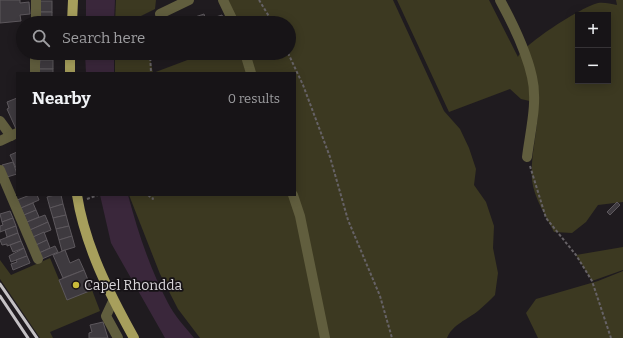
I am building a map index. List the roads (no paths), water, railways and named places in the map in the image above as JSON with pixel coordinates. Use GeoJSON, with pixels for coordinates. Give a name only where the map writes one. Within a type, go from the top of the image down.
{"type":"FeatureCollection","features":[{"type":"Feature","properties":{"kind":"main road"},"geometry":{"type":"LineString","coordinates":[[72,16],[73,0]]}},
{"type":"Feature","properties":{"kind":"main road"},"geometry":{"type":"LineString","coordinates":[[70,60],[70,72]]}},
{"type":"Feature","properties":{"kind":"main road"},"geometry":{"type":"LineString","coordinates":[[77,196],[85,229],[99,270],[134,338]]}},
{"type":"Feature","properties":{"kind":"street"},"geometry":{"type":"LineString","coordinates":[[36,0],[36,16]]}},
{"type":"Feature","properties":{"kind":"street"},"geometry":{"type":"LineString","coordinates":[[160,14],[189,0]]}},
{"type":"Feature","properties":{"kind":"street"},"geometry":{"type":"LineString","coordinates":[[223,0],[231,16]]}},
{"type":"Feature","properties":{"kind":"street"},"geometry":{"type":"LineString","coordinates":[[500,0],[516,31],[532,78],[534,102],[527,157]]}},
{"type":"Feature","properties":{"kind":"street"},"geometry":{"type":"LineString","coordinates":[[35,60],[35,72]]}},
{"type":"Feature","properties":{"kind":"street"},"geometry":{"type":"LineString","coordinates":[[247,60],[252,72]]}},
{"type":"Feature","properties":{"kind":"street"},"geometry":{"type":"LineString","coordinates":[[0,120],[14,135],[0,142]]}},
{"type":"Feature","properties":{"kind":"street"},"geometry":{"type":"LineString","coordinates":[[0,170],[2,182],[38,259]]}},
{"type":"Feature","properties":{"kind":"street"},"geometry":{"type":"LineString","coordinates":[[293,196],[300,216],[325,338]]}},
{"type":"Feature","properties":{"kind":"street"},"geometry":{"type":"LineString","coordinates":[[114,301],[106,316],[118,338]]}},
{"type":"Feature","properties":{"kind":"railway"},"geometry":{"type":"LineString","coordinates":[[0,284],[37,338]]}},
{"type":"Feature","properties":{"kind":"railway"},"geometry":{"type":"LineString","coordinates":[[0,296],[28,338]]}},
{"type":"Feature","properties":{"kind":"place","name":"Capel Rhondda"},"geometry":{"type":"Point","coordinates":[76,285]}}]}
